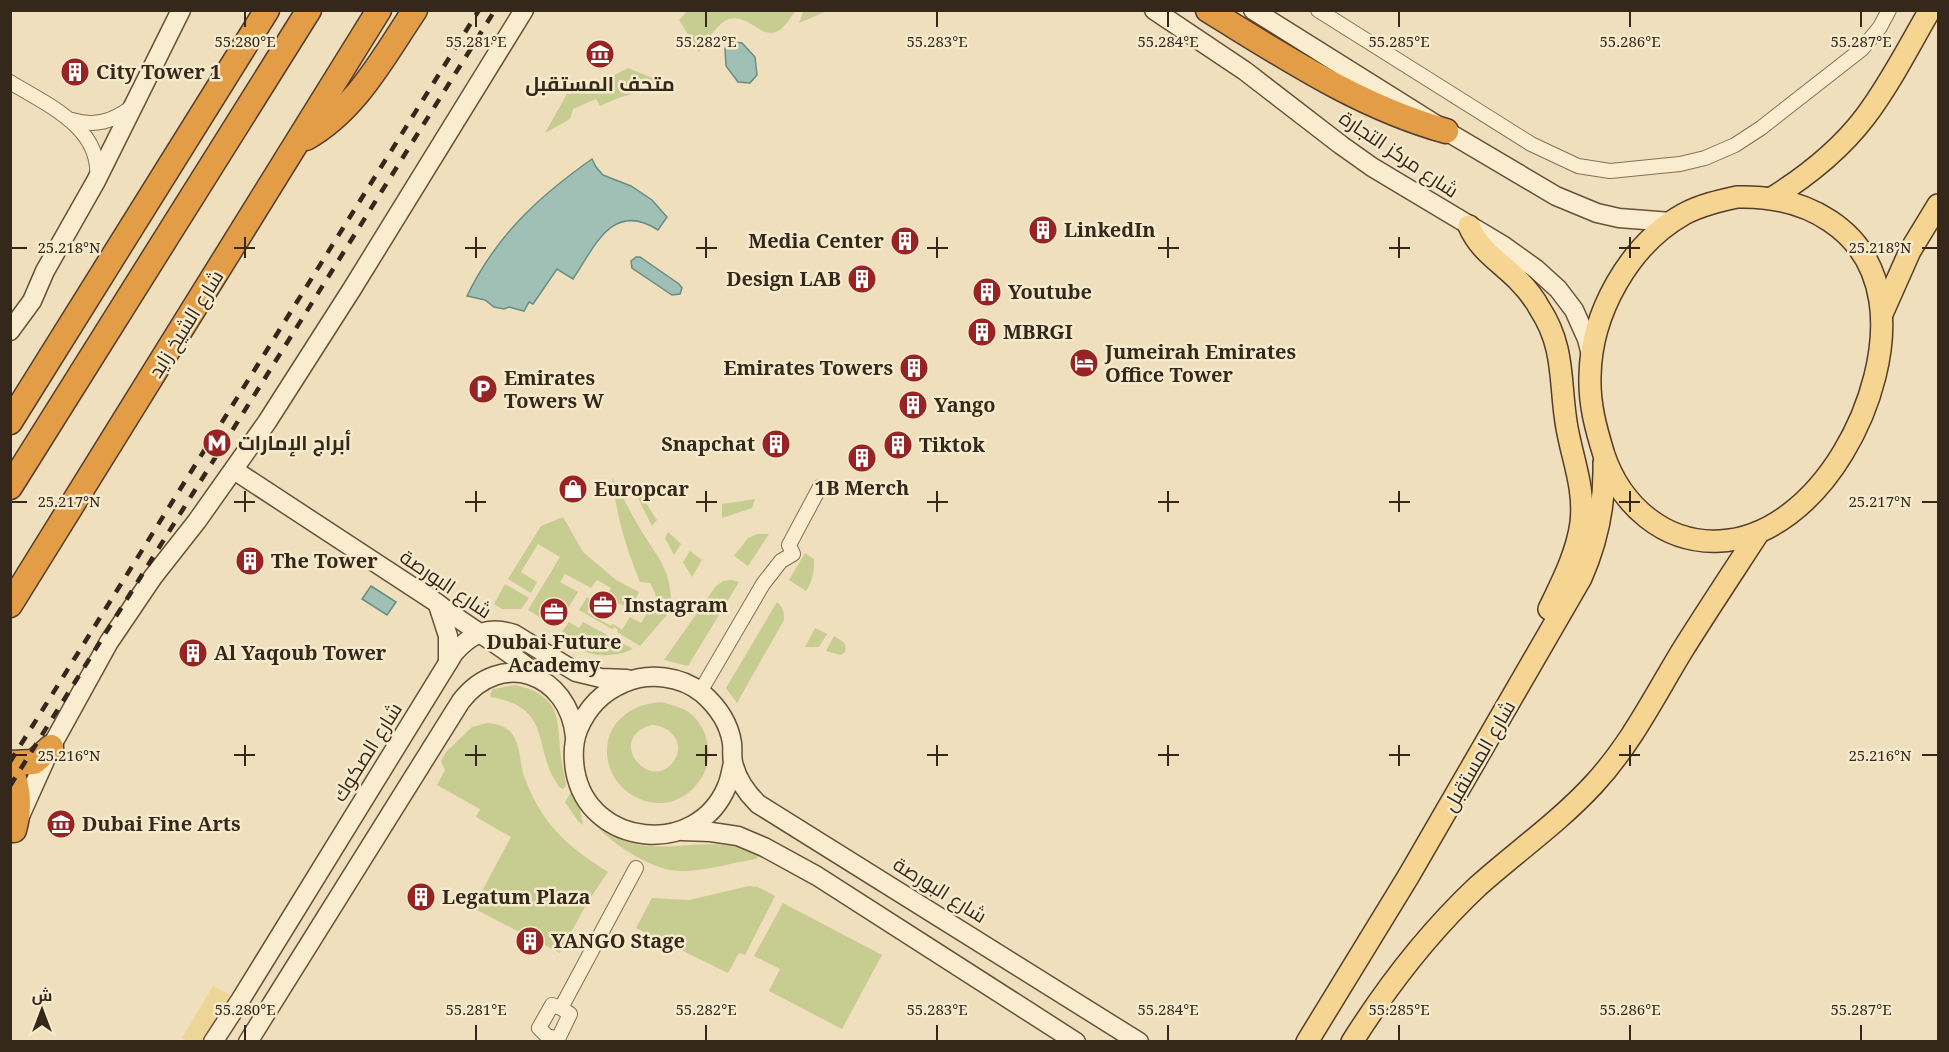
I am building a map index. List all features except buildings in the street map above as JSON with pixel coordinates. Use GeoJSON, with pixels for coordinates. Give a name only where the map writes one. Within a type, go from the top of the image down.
{"type":"FeatureCollection","features":[{"type":"Feature","properties":{"kind":"highway"},"geometry":{"type":"LineString","coordinates":[[10,422],[267,10]]}},
{"type":"Feature","properties":{"kind":"highway"},"geometry":{"type":"LineString","coordinates":[[10,487],[309,10]]}},
{"type":"Feature","properties":{"kind":"highway","name":"شارع الشيخ زايد"},"geometry":{"type":"LineString","coordinates":[[10,605],[379,10]]}},
{"type":"Feature","properties":{"kind":"highway"},"geometry":{"type":"LineString","coordinates":[[298,142],[327,124],[351,101],[415,10]]}},
{"type":"Feature","properties":{"kind":"highway"},"geometry":{"type":"LineString","coordinates":[[1208,10],[1351,95],[1405,118],[1446,131]]}},
{"type":"Feature","properties":{"kind":"highway"},"geometry":{"type":"LineString","coordinates":[[10,763],[34,762],[51,747]]}},
{"type":"Feature","properties":{"kind":"highway"},"geometry":{"type":"LineString","coordinates":[[10,768],[18,789],[19,803],[12,833]]}},
{"type":"Feature","properties":{"kind":"main road"},"geometry":{"type":"LineString","coordinates":[[1772,198],[1826,159],[1864,118],[1930,10]]}},
{"type":"Feature","properties":{"kind":"main road"},"geometry":{"type":"LineString","coordinates":[[1746,197],[1772,198],[1806,207],[1823,215],[1856,244],[1871,270],[1882,315],[1880,348],[1874,380],[1862,416],[1845,448],[1824,479],[1799,506],[1781,521],[1759,532],[1739,538],[1718,541],[1690,538],[1668,531],[1645,517],[1623,495],[1609,468],[1597,434],[1591,405],[1591,355],[1600,319],[1614,288],[1644,246],[1671,222],[1686,213],[1719,201],[1746,197]]}},
{"type":"Feature","properties":{"kind":"main road"},"geometry":{"type":"LineString","coordinates":[[1882,315],[1910,251],[1938,205]]}},
{"type":"Feature","properties":{"kind":"main road"},"geometry":{"type":"LineString","coordinates":[[1469,226],[1480,246],[1531,294],[1550,327],[1561,361],[1567,426],[1581,485],[1582,511],[1577,541],[1543,624],[1538,654]]}},
{"type":"Feature","properties":{"kind":"main road","name":"شارع المستقبل"},"geometry":{"type":"LineString","coordinates":[[1307,1037],[1408,877],[1581,578],[1597,538],[1604,496],[1604,453]]}},
{"type":"Feature","properties":{"kind":"main road"},"geometry":{"type":"LineString","coordinates":[[1352,1041],[1392,982],[1438,926],[1481,884],[1572,806],[1611,764],[1643,719],[1682,651],[1759,532]]}},
{"type":"Feature","properties":{"kind":"street"},"geometry":{"type":"LineString","coordinates":[[10,331],[32,301],[45,271],[96,181],[181,10]]}},
{"type":"Feature","properties":{"kind":"street"},"geometry":{"type":"LineString","coordinates":[[12,833],[51,747],[89,675],[131,609],[234,470],[352,289],[524,10]]}},
{"type":"Feature","properties":{"kind":"street","name":"شارع مركز التجارة"},"geometry":{"type":"LineString","coordinates":[[1154,10],[1245,71],[1341,146],[1404,187],[1521,257],[1558,289],[1574,310],[1582,324],[1591,355]]}},
{"type":"Feature","properties":{"kind":"street"},"geometry":{"type":"LineString","coordinates":[[1253,10],[1446,131],[1556,196],[1576,205],[1619,218],[1671,222]]}},
{"type":"Feature","properties":{"kind":"street"},"geometry":{"type":"LineString","coordinates":[[1318,10],[1531,144],[1578,165],[1611,171],[1680,164],[1705,158],[1735,145],[1761,128],[1862,49],[1876,34],[1889,10]]}},
{"type":"Feature","properties":{"kind":"street"},"geometry":{"type":"LineString","coordinates":[[10,81],[78,126],[90,142],[97,161],[96,181]]}},
{"type":"Feature","properties":{"kind":"street"},"geometry":{"type":"LineString","coordinates":[[70,120],[90,123],[110,121],[135,104]]}},
{"type":"Feature","properties":{"kind":"street","name":"شارع البورصة"},"geometry":{"type":"LineString","coordinates":[[234,470],[437,603],[514,656],[541,678]]}},
{"type":"Feature","properties":{"kind":"street"},"geometry":{"type":"LineString","coordinates":[[700,692],[763,584],[780,561],[793,554],[789,545],[820,487]]}},
{"type":"Feature","properties":{"kind":"street"},"geometry":{"type":"LineString","coordinates":[[437,603],[448,636],[447,664]]}},
{"type":"Feature","properties":{"kind":"street"},"geometry":{"type":"LineString","coordinates":[[478,633],[500,630],[514,634],[568,668],[584,675],[632,679],[665,677],[689,685],[715,706],[726,723],[732,743],[733,764],[728,785],[717,805],[700,820],[681,831]]}},
{"type":"Feature","properties":{"kind":"street","name":"شارع الصكوك"},"geometry":{"type":"LineString","coordinates":[[213,1041],[247,990],[447,664],[462,644],[478,633]]}},
{"type":"Feature","properties":{"kind":"street"},"geometry":{"type":"LineString","coordinates":[[248,1041],[461,700],[470,689],[482,681],[502,674],[523,673],[541,678],[567,707],[574,728],[573,759],[576,779],[584,796],[595,811],[609,823],[626,831],[644,835],[663,835],[681,831],[738,836],[764,847],[818,876],[1076,1041]]}},
{"type":"Feature","properties":{"kind":"street"},"geometry":{"type":"LineString","coordinates":[[575,739],[582,718],[595,701],[612,688],[632,679]]}},
{"type":"Feature","properties":{"kind":"street","name":"شارع البورصة"},"geometry":{"type":"LineString","coordinates":[[733,764],[749,795],[767,811],[860,866],[1139,1041]]}},
{"type":"Feature","properties":{"kind":"street"},"geometry":{"type":"LineString","coordinates":[[546,1039],[539,1028],[552,1005],[561,1008],[636,868]]}},
{"type":"Feature","properties":{"kind":"green space"},"geometry":{"type":"Polygon","coordinates":[[[688,10],[796,11],[781,29],[774,33],[760,29],[746,21],[730,19],[719,26],[699,52],[679,20],[688,10]]]}},
{"type":"Feature","properties":{"kind":"green space"},"geometry":{"type":"Polygon","coordinates":[[[804,10],[827,10],[827,11],[799,23],[804,10]]]}},
{"type":"Feature","properties":{"kind":"green space"},"geometry":{"type":"Polygon","coordinates":[[[628,68],[667,84],[618,98],[600,106],[596,99],[573,109],[570,119],[545,133],[568,92],[599,83],[628,68]]]}},
{"type":"Feature","properties":{"kind":"green space"},"geometry":{"type":"Polygon","coordinates":[[[612,477],[664,567],[671,595],[672,609],[640,646],[617,632],[618,630],[614,627],[612,629],[579,610],[587,597],[593,601],[587,612],[622,630],[630,617],[641,623],[650,608],[657,607],[655,593],[650,583],[640,582],[630,556],[616,505],[612,477]]]}},
{"type":"Feature","properties":{"kind":"green space"},"geometry":{"type":"Polygon","coordinates":[[[637,489],[657,520],[652,526],[639,500],[637,489]]]}},
{"type":"Feature","properties":{"kind":"green space"},"geometry":{"type":"Polygon","coordinates":[[[755,499],[752,508],[722,518],[722,504],[755,499]]]}},
{"type":"Feature","properties":{"kind":"green space"},"geometry":{"type":"Polygon","coordinates":[[[563,517],[583,552],[616,580],[639,592],[631,610],[605,599],[611,588],[597,580],[591,588],[565,574],[560,582],[578,592],[556,627],[528,610],[560,557],[538,544],[521,572],[537,582],[531,593],[508,579],[541,526],[563,517]]]}},
{"type":"Feature","properties":{"kind":"green space"},"geometry":{"type":"Polygon","coordinates":[[[668,532],[681,544],[674,555],[665,538],[668,532]]]}},
{"type":"Feature","properties":{"kind":"green space"},"geometry":{"type":"Polygon","coordinates":[[[757,534],[769,534],[748,566],[734,556],[748,538],[757,534]]]}},
{"type":"Feature","properties":{"kind":"green space"},"geometry":{"type":"Polygon","coordinates":[[[690,551],[702,560],[692,577],[683,562],[690,551]]]}},
{"type":"Feature","properties":{"kind":"green space"},"geometry":{"type":"Polygon","coordinates":[[[805,553],[814,559],[813,576],[806,591],[789,580],[805,553]]]}},
{"type":"Feature","properties":{"kind":"green space"},"geometry":{"type":"Polygon","coordinates":[[[723,581],[739,582],[688,666],[664,660],[716,586],[723,581]]]}},
{"type":"Feature","properties":{"kind":"green space"},"geometry":{"type":"Polygon","coordinates":[[[505,584],[529,598],[521,609],[502,609],[494,604],[505,584]]]}},
{"type":"Feature","properties":{"kind":"green space"},"geometry":{"type":"Polygon","coordinates":[[[777,602],[783,610],[784,620],[737,703],[726,688],[777,602]]]}},
{"type":"Feature","properties":{"kind":"green space"},"geometry":{"type":"Polygon","coordinates":[[[569,622],[579,628],[583,622],[633,649],[608,655],[588,653],[582,650],[581,643],[562,632],[569,622]]]}},
{"type":"Feature","properties":{"kind":"green space"},"geometry":{"type":"Polygon","coordinates":[[[815,628],[827,634],[819,647],[805,647],[815,628]]]}},
{"type":"Feature","properties":{"kind":"green space"},"geometry":{"type":"Polygon","coordinates":[[[834,636],[846,646],[845,652],[841,655],[826,651],[834,636]]]}},
{"type":"Feature","properties":{"kind":"green space"},"geometry":{"type":"Polygon","coordinates":[[[515,685],[529,689],[547,699],[556,715],[566,786],[563,789],[551,774],[539,732],[533,721],[525,711],[511,703],[491,697],[493,689],[515,685]]]}},
{"type":"Feature","properties":{"kind":"green space"},"geometry":{"type":"Polygon","coordinates":[[[661,702],[677,706],[698,721],[706,738],[708,758],[703,776],[689,792],[669,802],[657,803],[640,799],[626,791],[615,779],[609,765],[607,750],[609,736],[617,722],[634,709],[661,702]],[[651,725],[637,732],[631,742],[632,752],[637,762],[655,771],[666,769],[678,752],[674,735],[658,726],[651,725]]]}},
{"type":"Feature","properties":{"kind":"green space"},"geometry":{"type":"Polygon","coordinates":[[[487,723],[502,726],[512,733],[518,745],[523,773],[546,819],[567,842],[608,872],[587,903],[560,953],[473,908],[511,837],[476,817],[480,809],[437,785],[445,770],[441,761],[446,752],[472,727],[487,723]]]}},
{"type":"Feature","properties":{"kind":"green space"},"geometry":{"type":"Polygon","coordinates":[[[573,789],[577,794],[583,825],[565,802],[573,789]]]}},
{"type":"Feature","properties":{"kind":"green space"},"geometry":{"type":"Polygon","coordinates":[[[598,828],[619,839],[640,845],[660,847],[719,844],[739,847],[759,854],[759,857],[700,870],[670,870],[636,857],[598,828]]]}},
{"type":"Feature","properties":{"kind":"green space"},"geometry":{"type":"Polygon","coordinates":[[[749,886],[758,887],[775,896],[745,955],[739,953],[728,973],[636,928],[652,898],[689,900],[749,886]]]}},
{"type":"Feature","properties":{"kind":"green space"},"geometry":{"type":"Polygon","coordinates":[[[783,903],[882,955],[842,1029],[769,991],[780,969],[754,956],[783,903]]]}},
{"type":"Feature","properties":{"kind":"sand"},"geometry":{"type":"Polygon","coordinates":[[[213,986],[230,995],[202,1041],[188,1041],[182,1038],[213,986]]]}},
{"type":"Feature","properties":{"kind":"water"},"geometry":{"type":"Polygon","coordinates":[[[733,42],[742,43],[755,57],[757,75],[750,83],[738,82],[726,66],[725,48],[733,42]]]}},
{"type":"Feature","properties":{"kind":"water"},"geometry":{"type":"Polygon","coordinates":[[[592,159],[603,175],[631,186],[652,200],[667,217],[658,230],[642,222],[628,221],[616,224],[597,242],[573,279],[557,269],[533,304],[529,302],[524,311],[509,307],[504,309],[494,307],[485,300],[467,296],[491,255],[520,219],[572,173],[592,159]]]}},
{"type":"Feature","properties":{"kind":"water"},"geometry":{"type":"Polygon","coordinates":[[[640,257],[679,284],[682,288],[680,294],[672,295],[632,268],[631,261],[640,257]]]}},
{"type":"Feature","properties":{"kind":"water"},"geometry":{"type":"Polygon","coordinates":[[[371,586],[396,602],[387,615],[362,599],[371,586]]]}},
{"type":"Feature","properties":{"kind":"railway"},"geometry":{"type":"LineString","coordinates":[[10,762],[479,10]]}},
{"type":"Feature","properties":{"kind":"railway"},"geometry":{"type":"LineString","coordinates":[[10,786],[495,10]]}},
{"type":"Feature","properties":{"kind":"place","name":"متحف المستقبل"},"geometry":{"type":"Point","coordinates":[600,54]}},
{"type":"Feature","properties":{"kind":"place","name":"City Tower 1"},"geometry":{"type":"Point","coordinates":[75,72]}},
{"type":"Feature","properties":{"kind":"place","name":"LinkedIn"},"geometry":{"type":"Point","coordinates":[1043,230]}},
{"type":"Feature","properties":{"kind":"place","name":"Media Center"},"geometry":{"type":"Point","coordinates":[905,241]}},
{"type":"Feature","properties":{"kind":"place","name":"Design LAB"},"geometry":{"type":"Point","coordinates":[862,279]}},
{"type":"Feature","properties":{"kind":"place","name":"Youtube"},"geometry":{"type":"Point","coordinates":[987,292]}},
{"type":"Feature","properties":{"kind":"place","name":"MBRGI"},"geometry":{"type":"Point","coordinates":[982,332]}},
{"type":"Feature","properties":{"kind":"place","name":"Jumeirah Emirates Office Tower"},"geometry":{"type":"Point","coordinates":[1084,363]}},
{"type":"Feature","properties":{"kind":"place","name":"Emirates Towers"},"geometry":{"type":"Point","coordinates":[914,368]}},
{"type":"Feature","properties":{"kind":"place","name":"Emirates Towers W"},"geometry":{"type":"Point","coordinates":[483,389]}},
{"type":"Feature","properties":{"kind":"place","name":"Yango"},"geometry":{"type":"Point","coordinates":[913,405]}},
{"type":"Feature","properties":{"kind":"place","name":"أبراج الإمارات"},"geometry":{"type":"Point","coordinates":[217,443]}},
{"type":"Feature","properties":{"kind":"place","name":"Snapchat"},"geometry":{"type":"Point","coordinates":[776,444]}},
{"type":"Feature","properties":{"kind":"place","name":"Tiktok"},"geometry":{"type":"Point","coordinates":[898,445]}},
{"type":"Feature","properties":{"kind":"place","name":"1B Merch"},"geometry":{"type":"Point","coordinates":[862,458]}},
{"type":"Feature","properties":{"kind":"place","name":"Europcar"},"geometry":{"type":"Point","coordinates":[573,489]}},
{"type":"Feature","properties":{"kind":"place","name":"The Tower"},"geometry":{"type":"Point","coordinates":[250,561]}},
{"type":"Feature","properties":{"kind":"place","name":"Instagram"},"geometry":{"type":"Point","coordinates":[603,605]}},
{"type":"Feature","properties":{"kind":"place","name":"Dubai Future Academy"},"geometry":{"type":"Point","coordinates":[554,612]}},
{"type":"Feature","properties":{"kind":"place","name":"Al Yaqoub Tower"},"geometry":{"type":"Point","coordinates":[193,653]}},
{"type":"Feature","properties":{"kind":"place","name":"Dubai Fine Arts"},"geometry":{"type":"Point","coordinates":[61,824]}},
{"type":"Feature","properties":{"kind":"place","name":"Legatum Plaza"},"geometry":{"type":"Point","coordinates":[421,897]}},
{"type":"Feature","properties":{"kind":"place","name":"YANGO Stage"},"geometry":{"type":"Point","coordinates":[530,941]}}]}
